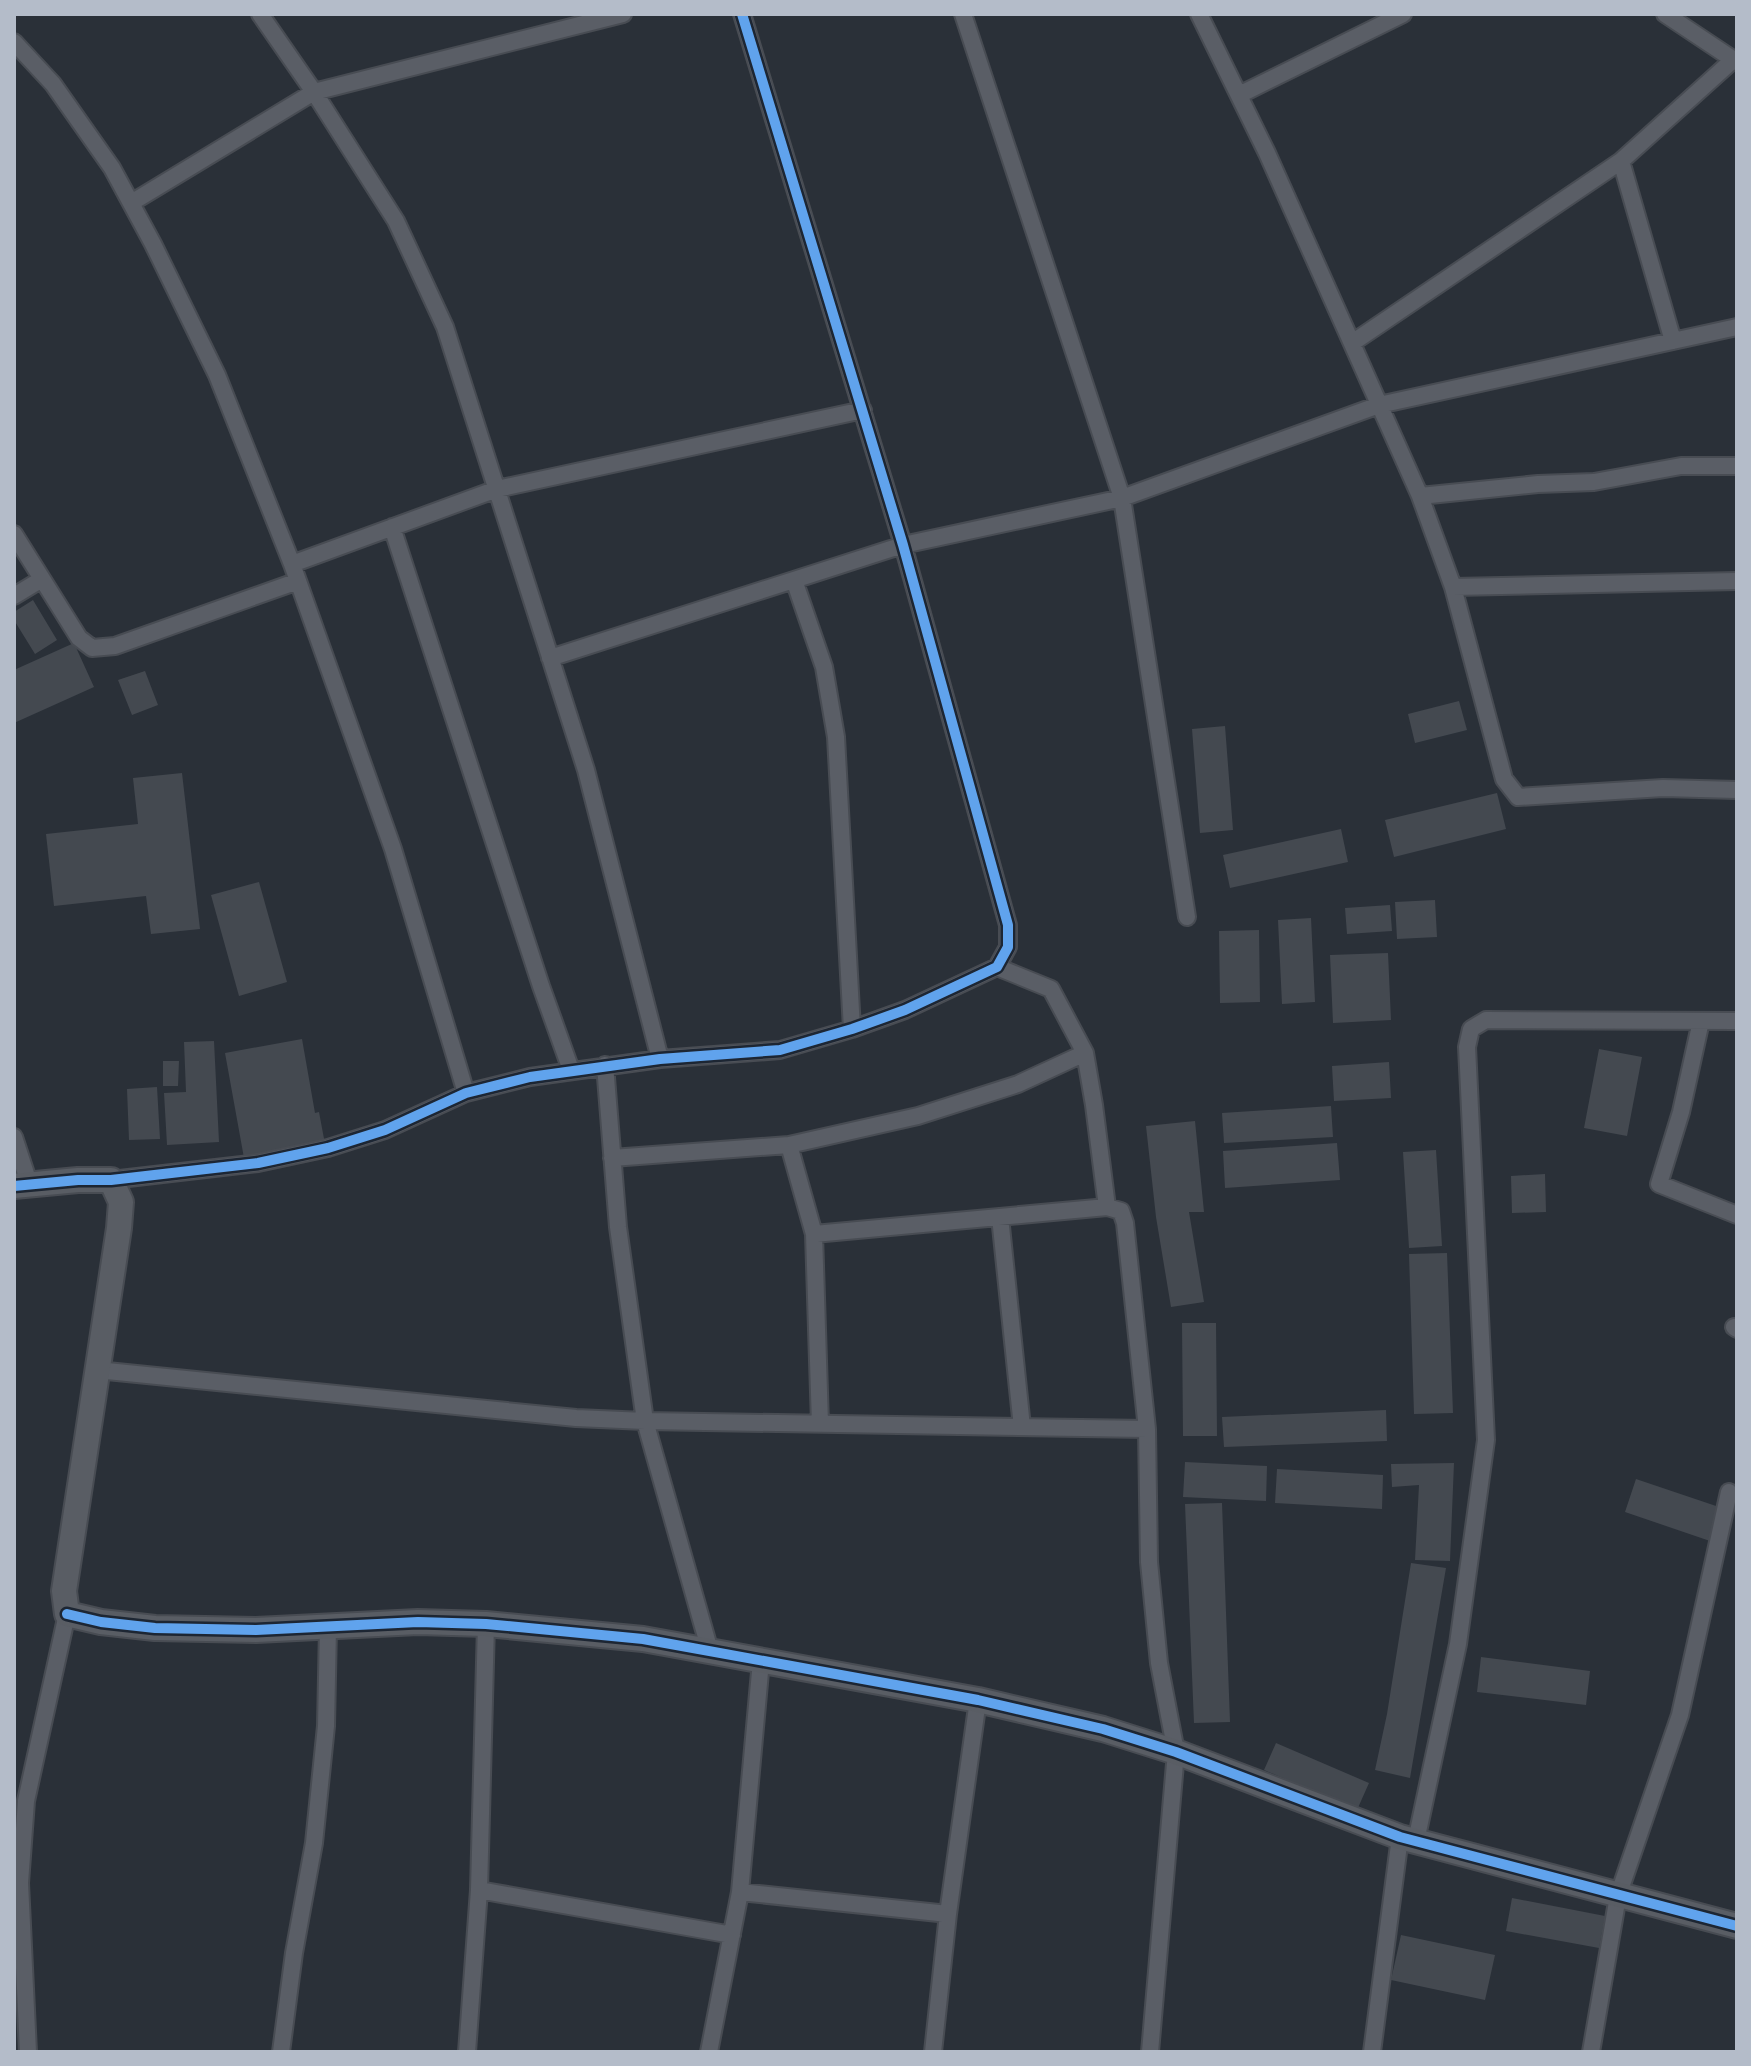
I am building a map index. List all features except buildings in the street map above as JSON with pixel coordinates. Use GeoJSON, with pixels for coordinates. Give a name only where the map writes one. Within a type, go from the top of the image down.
{"type":"FeatureCollection","features":[{"type":"Feature","properties":{"kind":"street"},"geometry":{"type":"LineString","coordinates":[[260,14],[396,221],[445,327],[586,770],[660,1059]]}},
{"type":"Feature","properties":{"kind":"street"},"geometry":{"type":"LineString","coordinates":[[131,203],[314,92],[623,14]]}},
{"type":"Feature","properties":{"kind":"street"},"geometry":{"type":"LineString","coordinates":[[14,1137],[22,1184],[111,1180],[258,1163],[328,1148],[385,1130],[466,1093],[530,1077],[660,1059],[780,1050],[905,1010],[997,967],[1008,947],[1008,925],[903,545],[742,14]]}},
{"type":"Feature","properties":{"kind":"street"},"geometry":{"type":"LineString","coordinates":[[963,14],[1122,498],[1187,917]]}},
{"type":"Feature","properties":{"kind":"street"},"geometry":{"type":"LineString","coordinates":[[1199,14],[1267,153],[1420,496],[1453,587],[1504,779],[1518,797],[1663,788],[1737,790]]}},
{"type":"Feature","properties":{"kind":"street"},"geometry":{"type":"LineString","coordinates":[[1239,95],[1403,14]]}},
{"type":"Feature","properties":{"kind":"street"},"geometry":{"type":"LineString","coordinates":[[1352,343],[1621,161],[1735,61],[1665,14]]}},
{"type":"Feature","properties":{"kind":"street"},"geometry":{"type":"LineString","coordinates":[[14,42],[53,84],[112,168],[217,375],[292,564],[393,849],[466,1093]]}},
{"type":"Feature","properties":{"kind":"street"},"geometry":{"type":"LineString","coordinates":[[1621,161],[1673,341]]}},
{"type":"Feature","properties":{"kind":"street"},"geometry":{"type":"LineString","coordinates":[[550,658],[903,545],[1122,498],[1379,405],[1737,327]]}},
{"type":"Feature","properties":{"kind":"street"},"geometry":{"type":"LineString","coordinates":[[292,564],[497,489],[863,410]]}},
{"type":"Feature","properties":{"kind":"street"},"geometry":{"type":"LineString","coordinates":[[1420,496],[1538,484],[1594,482],[1681,466],[1737,466]]}},
{"type":"Feature","properties":{"kind":"street"},"geometry":{"type":"LineString","coordinates":[[392,527],[571,1070]]}},
{"type":"Feature","properties":{"kind":"street"},"geometry":{"type":"LineString","coordinates":[[14,534],[79,638],[92,648],[115,646],[298,581]]}},
{"type":"Feature","properties":{"kind":"street"},"geometry":{"type":"LineString","coordinates":[[14,596],[42,579]]}},
{"type":"Feature","properties":{"kind":"street"},"geometry":{"type":"LineString","coordinates":[[794,580],[824,667],[836,737],[852,1029]]}},
{"type":"Feature","properties":{"kind":"street"},"geometry":{"type":"LineString","coordinates":[[1453,587],[1737,581]]}},
{"type":"Feature","properties":{"kind":"street"},"geometry":{"type":"LineString","coordinates":[[997,967],[1051,989],[1085,1053],[1107,1207]]}},
{"type":"Feature","properties":{"kind":"street"},"geometry":{"type":"LineString","coordinates":[[1372,2052],[1408,1839],[1458,1644],[1486,1440],[1467,1047],[1471,1029],[1486,1020],[1737,1021]]}},
{"type":"Feature","properties":{"kind":"street"},"geometry":{"type":"LineString","coordinates":[[1701,1021],[1681,1112],[1659,1184],[1737,1215]]}},
{"type":"Feature","properties":{"kind":"street"},"geometry":{"type":"LineString","coordinates":[[612,1158],[789,1145],[918,1116],[1018,1084],[1085,1053]]}},
{"type":"Feature","properties":{"kind":"street"},"geometry":{"type":"LineString","coordinates":[[605,1065],[618,1227],[645,1421],[710,1651]]}},
{"type":"Feature","properties":{"kind":"street"},"geometry":{"type":"LineString","coordinates":[[789,1145],[814,1234],[820,1424]]}},
{"type":"Feature","properties":{"kind":"street"},"geometry":{"type":"LineString","coordinates":[[28,2052],[20,1883],[26,1801],[67,1614],[64,1591],[119,1228],[121,1202],[111,1180]]}},
{"type":"Feature","properties":{"kind":"street"},"geometry":{"type":"LineString","coordinates":[[814,1234],[1107,1207],[1121,1211],[1125,1223],[1147,1429],[1149,1562],[1159,1663],[1176,1752],[1150,2052]]}},
{"type":"Feature","properties":{"kind":"street"},"geometry":{"type":"LineString","coordinates":[[1000,1217],[1022,1427]]}},
{"type":"Feature","properties":{"kind":"street"},"geometry":{"type":"LineString","coordinates":[[97,1370],[576,1418],[1147,1429]]}},
{"type":"Feature","properties":{"kind":"street"},"geometry":{"type":"LineString","coordinates":[[1591,2052],[1618,1896],[1680,1715],[1729,1492]]}},
{"type":"Feature","properties":{"kind":"street"},"geometry":{"type":"LineString","coordinates":[[67,1614],[101,1622],[155,1628],[256,1630],[418,1622],[486,1624],[643,1639],[978,1700],[1103,1729],[1176,1752],[1408,1839],[1737,1926]]}},
{"type":"Feature","properties":{"kind":"street"},"geometry":{"type":"LineString","coordinates":[[467,2052],[479,1890],[486,1624]]}},
{"type":"Feature","properties":{"kind":"street"},"geometry":{"type":"LineString","coordinates":[[281,2052],[294,1953],[314,1843],[326,1726],[328,1627]]}},
{"type":"Feature","properties":{"kind":"street"},"geometry":{"type":"LineString","coordinates":[[709,2052],[740,1892],[761,1661]]}},
{"type":"Feature","properties":{"kind":"street"},"geometry":{"type":"LineString","coordinates":[[933,2052],[948,1914],[978,1700]]}},
{"type":"Feature","properties":{"kind":"street"},"geometry":{"type":"LineString","coordinates":[[479,1890],[732,1935]]}},
{"type":"Feature","properties":{"kind":"street"},"geometry":{"type":"LineString","coordinates":[[740,1892],[948,1914]]}},
{"type":"Feature","properties":{"kind":"cycle path"},"geometry":{"type":"LineString","coordinates":[[14,1186],[111,1180],[258,1163],[328,1148],[385,1130],[466,1093],[530,1077],[660,1059],[780,1050],[905,1010],[997,967],[1008,947],[1008,925],[903,545],[742,14]]}},
{"type":"Feature","properties":{"kind":"cycle path"},"geometry":{"type":"LineString","coordinates":[[67,1614],[101,1622],[155,1628],[256,1630],[418,1622],[486,1624],[643,1639],[978,1700],[1103,1729],[1176,1752],[1400,1837],[1737,1926]]}}]}
